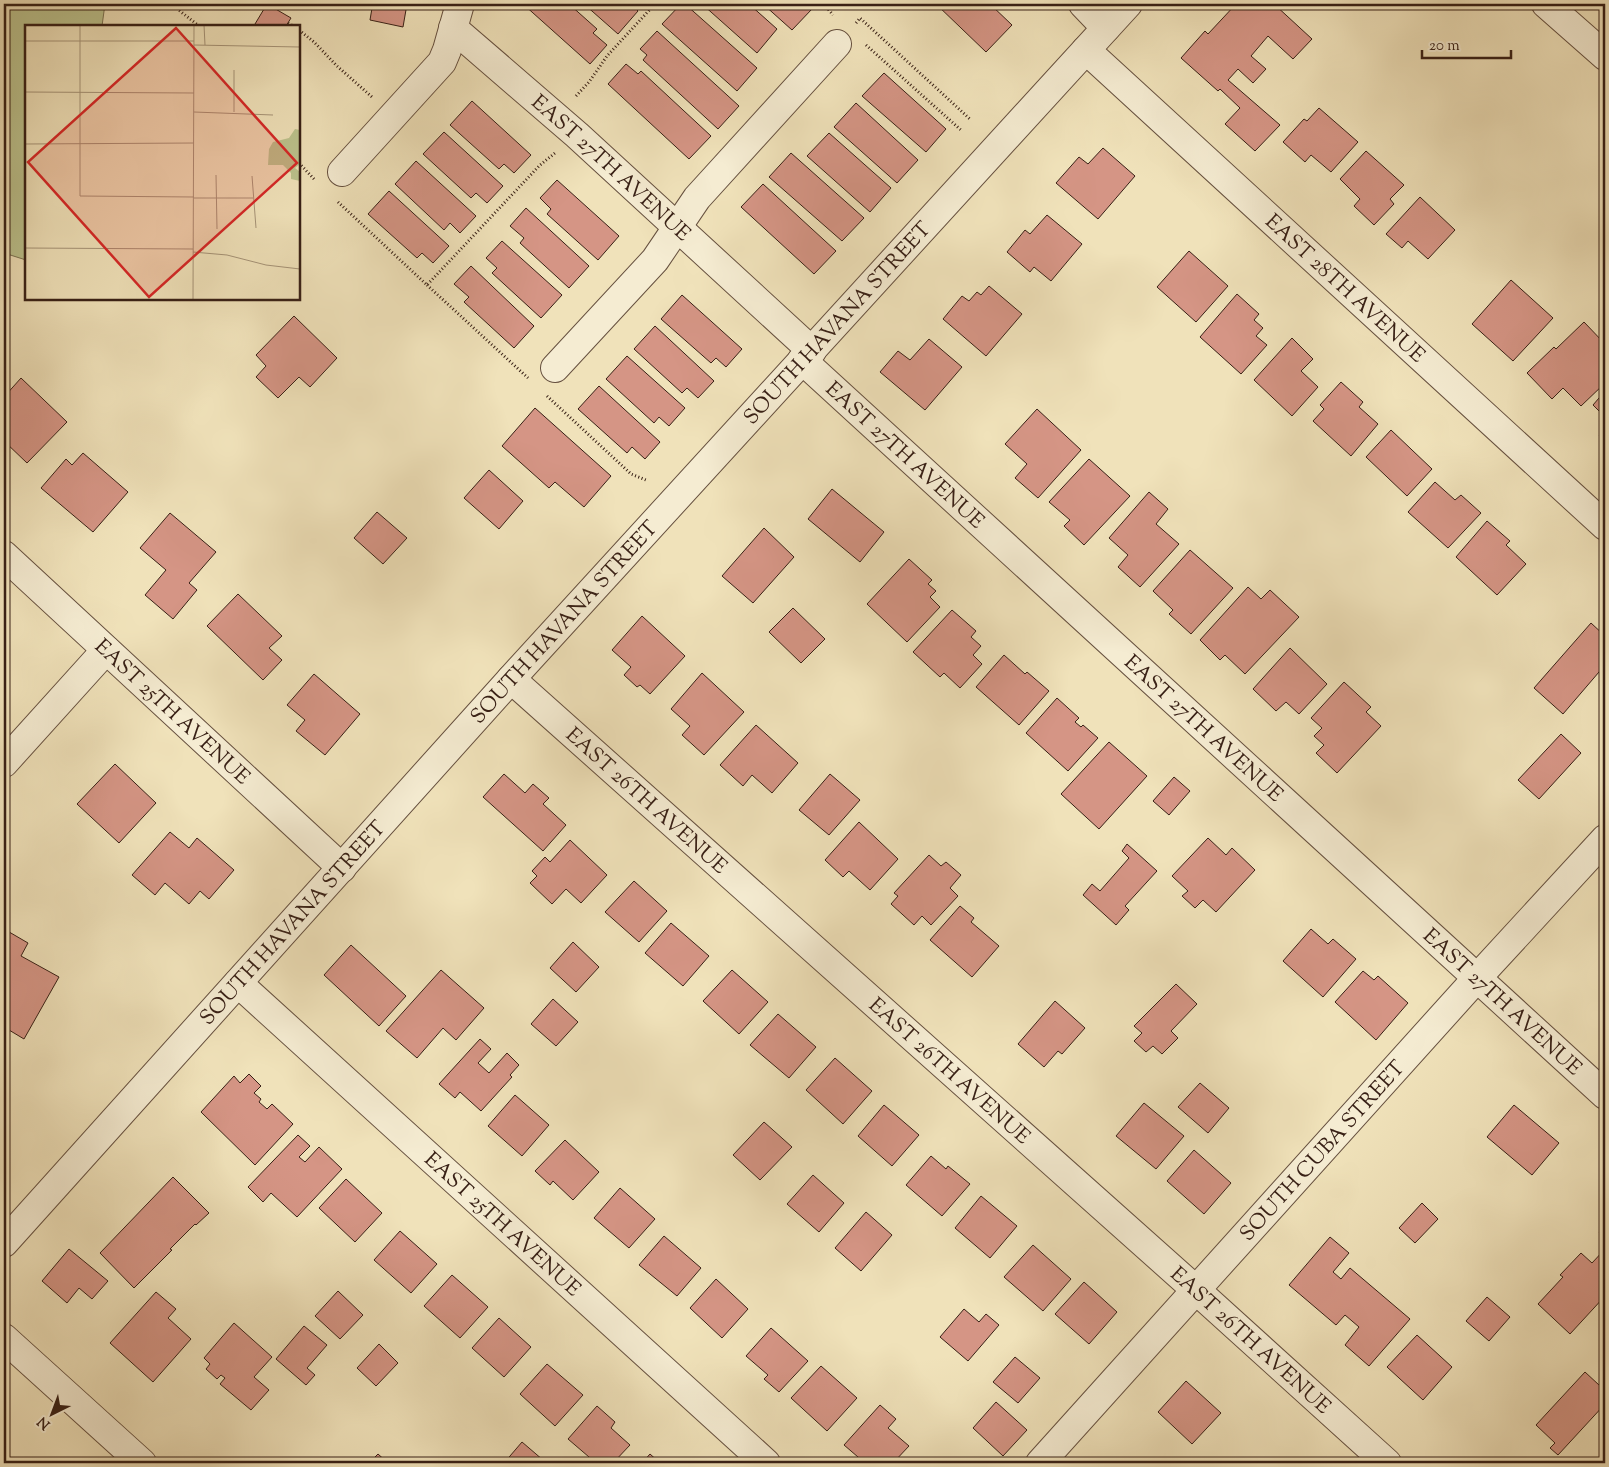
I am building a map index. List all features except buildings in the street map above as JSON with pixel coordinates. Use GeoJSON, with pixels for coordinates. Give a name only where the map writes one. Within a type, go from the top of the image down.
{"type":"FeatureCollection","features":[{"type":"Feature","properties":{"kind":"street"},"geometry":{"type":"LineString","coordinates":[[1083,4],[1106,28]]}},
{"type":"Feature","properties":{"kind":"street","name":"SOUTH HAVANA STREET"},"geometry":{"type":"LineString","coordinates":[[4,1244],[511,679],[1128,4]]}},
{"type":"Feature","properties":{"kind":"street"},"geometry":{"type":"LineString","coordinates":[[1546,4],[1605,56]]}},
{"type":"Feature","properties":{"kind":"street","name":"EAST 27TH AVENUE"},"geometry":{"type":"LineString","coordinates":[[456,16],[557,117],[678,227],[807,356],[1605,1095]]}},
{"type":"Feature","properties":{"kind":"street"},"geometry":{"type":"LineString","coordinates":[[331,184],[442,62],[456,16]]}},
{"type":"Feature","properties":{"kind":"street"},"geometry":{"type":"LineString","coordinates":[[555,368],[655,260],[698,198],[847,36]]}},
{"type":"Feature","properties":{"kind":"street","name":"EAST 28TH AVENUE"},"geometry":{"type":"LineString","coordinates":[[1086,50],[1605,526]]}},
{"type":"Feature","properties":{"kind":"street","name":"EAST 25TH AVENUE"},"geometry":{"type":"LineString","coordinates":[[4,555],[342,868]]}},
{"type":"Feature","properties":{"kind":"street"},"geometry":{"type":"LineString","coordinates":[[4,763],[106,650]]}},
{"type":"Feature","properties":{"kind":"street","name":"EAST 26TH AVENUE"},"geometry":{"type":"LineString","coordinates":[[511,679],[1196,1290],[1387,1463]]}},
{"type":"Feature","properties":{"kind":"street","name":"SOUTH CUBA STREET"},"geometry":{"type":"LineString","coordinates":[[1040,1463],[1477,978],[1605,839]]}},
{"type":"Feature","properties":{"kind":"street","name":"EAST 25TH AVENUE"},"geometry":{"type":"LineString","coordinates":[[238,983],[766,1463]]}},
{"type":"Feature","properties":{"kind":"street"},"geometry":{"type":"LineString","coordinates":[[4,1338],[142,1463]]}},
{"type":"Feature","properties":{"kind":"path"},"geometry":{"type":"LineString","coordinates":[[171,4],[198,25]]}},
{"type":"Feature","properties":{"kind":"path"},"geometry":{"type":"LineString","coordinates":[[557,117],[589,82],[607,56],[655,4]]}},
{"type":"Feature","properties":{"kind":"path"},"geometry":{"type":"LineString","coordinates":[[824,4],[847,36],[962,131]]}},
{"type":"Feature","properties":{"kind":"path"},"geometry":{"type":"LineString","coordinates":[[855,24],[860,18],[971,120]]}},
{"type":"Feature","properties":{"kind":"path"},"geometry":{"type":"LineString","coordinates":[[288,22],[292,25]]}},
{"type":"Feature","properties":{"kind":"path"},"geometry":{"type":"LineString","coordinates":[[300,31],[393,116]]}},
{"type":"Feature","properties":{"kind":"path"},"geometry":{"type":"LineString","coordinates":[[300,164],[331,184],[427,285],[540,164],[577,135]]}},
{"type":"Feature","properties":{"kind":"green space"},"geometry":{"type":"Polygon","coordinates":[[[4,4],[105,4],[102,25],[25,25],[25,260],[4,253],[4,4]]]}}]}
